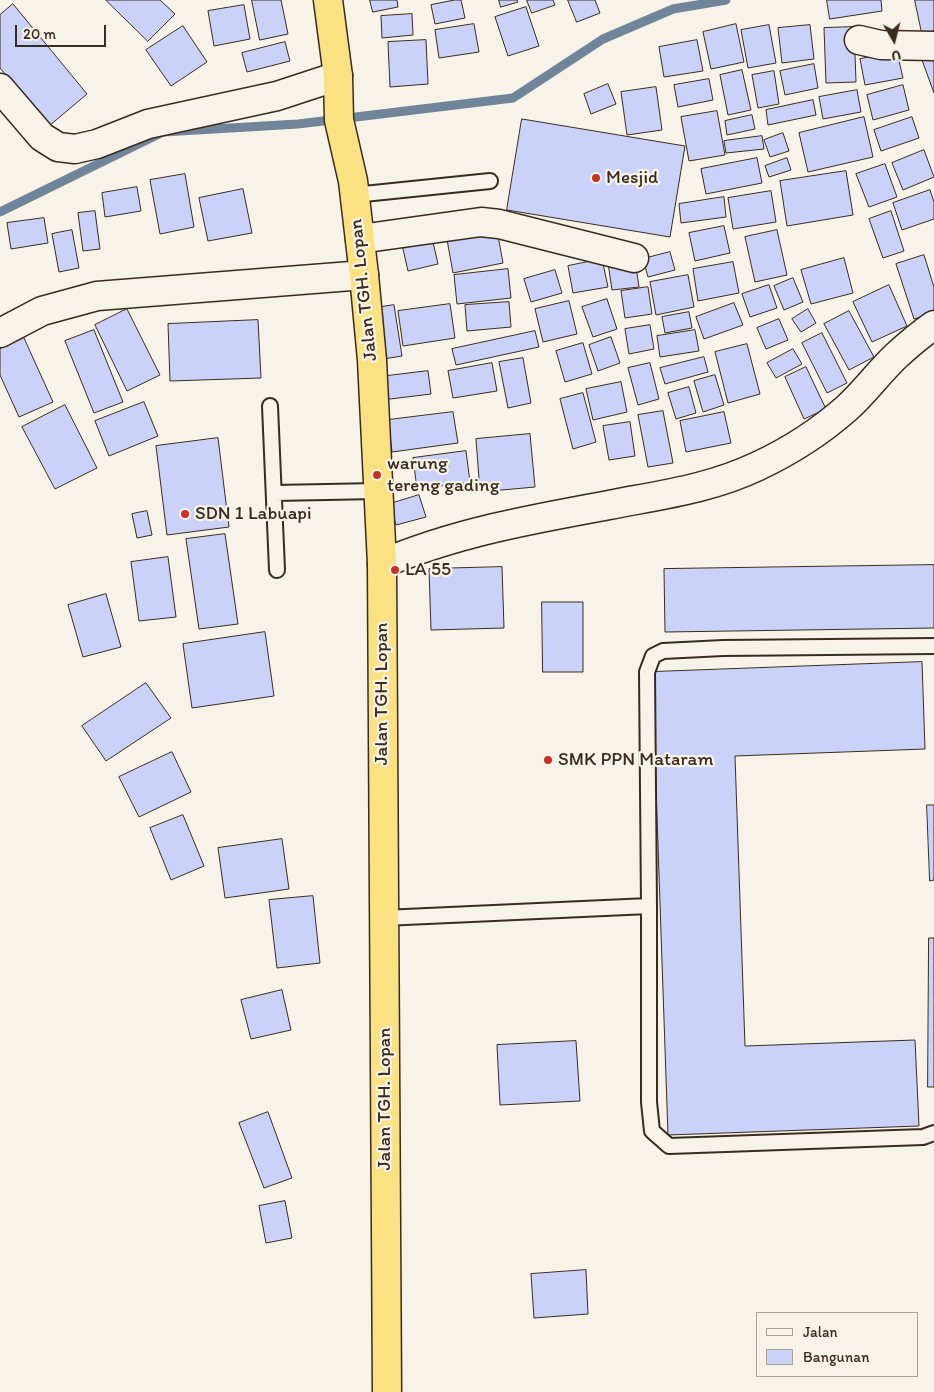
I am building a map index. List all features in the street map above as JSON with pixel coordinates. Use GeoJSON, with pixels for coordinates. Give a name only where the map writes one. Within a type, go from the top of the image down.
{"type":"FeatureCollection","features":[{"type":"Feature","properties":{"kind":"highway","name":"Jalan TGH. Lopan"},"geometry":{"type":"LineString","coordinates":[[328,0],[338,76],[340,120],[353,188],[364,275],[372,360],[382,564],[386,1392]]}},
{"type":"Feature","properties":{"kind":"street"},"geometry":{"type":"LineString","coordinates":[[858,40],[881,45],[934,46]]}},
{"type":"Feature","properties":{"kind":"street"},"geometry":{"type":"LineString","coordinates":[[0,88],[42,137],[58,147],[75,149],[97,144],[148,124],[277,96],[338,76]]}},
{"type":"Feature","properties":{"kind":"street"},"geometry":{"type":"LineString","coordinates":[[360,240],[481,222],[499,224],[634,258]]}},
{"type":"Feature","properties":{"kind":"street"},"geometry":{"type":"LineString","coordinates":[[0,333],[42,311],[97,296],[364,275]]}},
{"type":"Feature","properties":{"kind":"street"},"geometry":{"type":"LineString","coordinates":[[382,564],[416,549],[485,530],[554,515],[693,490],[727,480],[790,450],[846,408],[895,357],[934,325]]}},
{"type":"Feature","properties":{"kind":"lane"},"geometry":{"type":"LineString","coordinates":[[353,188],[490,181]]}},
{"type":"Feature","properties":{"kind":"lane"},"geometry":{"type":"LineString","coordinates":[[270,406],[277,570]]}},
{"type":"Feature","properties":{"kind":"lane"},"geometry":{"type":"LineString","coordinates":[[274,493],[378,491]]}},
{"type":"Feature","properties":{"kind":"lane"},"geometry":{"type":"LineString","coordinates":[[934,646],[723,648],[664,651],[653,656],[648,672],[649,1102],[652,1131],[669,1146],[924,1137],[934,1133]]}},
{"type":"Feature","properties":{"kind":"lane"},"geometry":{"type":"LineString","coordinates":[[383,918],[649,906]]}},
{"type":"Feature","properties":{"kind":"building"},"geometry":{"type":"Polygon","coordinates":[[[106,0],[160,0],[175,14],[148,41],[106,0]]]}},
{"type":"Feature","properties":{"kind":"building"},"geometry":{"type":"Polygon","coordinates":[[[252,0],[281,0],[288,34],[260,40],[252,0]]]}},
{"type":"Feature","properties":{"kind":"building"},"geometry":{"type":"Polygon","coordinates":[[[370,0],[397,0],[398,7],[373,12],[370,0]]]}},
{"type":"Feature","properties":{"kind":"building"},"geometry":{"type":"Polygon","coordinates":[[[461,0],[465,18],[435,24],[431,5],[461,0]]]}},
{"type":"Feature","properties":{"kind":"building"},"geometry":{"type":"Polygon","coordinates":[[[499,0],[517,0],[518,2],[501,7],[499,0]]]}},
{"type":"Feature","properties":{"kind":"building"},"geometry":{"type":"Polygon","coordinates":[[[527,0],[553,0],[555,5],[532,13],[527,0]]]}},
{"type":"Feature","properties":{"kind":"building"},"geometry":{"type":"Polygon","coordinates":[[[568,0],[595,0],[600,13],[577,22],[568,0]]]}},
{"type":"Feature","properties":{"kind":"building"},"geometry":{"type":"Polygon","coordinates":[[[827,0],[881,0],[882,11],[830,19],[827,0]]]}},
{"type":"Feature","properties":{"kind":"building"},"geometry":{"type":"Polygon","coordinates":[[[915,0],[934,0],[934,31],[922,33],[915,0]]]}},
{"type":"Feature","properties":{"kind":"building"},"geometry":{"type":"Polygon","coordinates":[[[13,4],[87,94],[49,126],[0,68],[0,15],[13,4]]]}},
{"type":"Feature","properties":{"kind":"building"},"geometry":{"type":"Polygon","coordinates":[[[244,5],[250,39],[214,46],[208,11],[244,5]]]}},
{"type":"Feature","properties":{"kind":"building"},"geometry":{"type":"Polygon","coordinates":[[[526,7],[539,46],[508,56],[495,17],[526,7]]]}},
{"type":"Feature","properties":{"kind":"building"},"geometry":{"type":"Polygon","coordinates":[[[412,14],[413,35],[382,38],[381,16],[412,14]]]}},
{"type":"Feature","properties":{"kind":"building"},"geometry":{"type":"Polygon","coordinates":[[[474,24],[479,52],[439,58],[435,30],[474,24]]]}},
{"type":"Feature","properties":{"kind":"building"},"geometry":{"type":"Polygon","coordinates":[[[736,24],[744,62],[711,69],[703,32],[736,24]]]}},
{"type":"Feature","properties":{"kind":"building"},"geometry":{"type":"Polygon","coordinates":[[[769,25],[776,63],[748,68],[741,30],[769,25]]]}},
{"type":"Feature","properties":{"kind":"building"},"geometry":{"type":"Polygon","coordinates":[[[810,25],[814,59],[782,63],[778,28],[810,25]]]}},
{"type":"Feature","properties":{"kind":"building"},"geometry":{"type":"Polygon","coordinates":[[[183,26],[207,62],[171,86],[146,50],[183,26]]]}},
{"type":"Feature","properties":{"kind":"building"},"geometry":{"type":"Polygon","coordinates":[[[854,27],[856,82],[826,83],[824,28],[854,27]]]}},
{"type":"Feature","properties":{"kind":"building"},"geometry":{"type":"Polygon","coordinates":[[[426,40],[428,84],[390,87],[388,42],[426,40]]]}},
{"type":"Feature","properties":{"kind":"building"},"geometry":{"type":"Polygon","coordinates":[[[697,40],[703,71],[664,77],[659,47],[697,40]]]}},
{"type":"Feature","properties":{"kind":"building"},"geometry":{"type":"Polygon","coordinates":[[[285,42],[290,61],[247,72],[242,53],[285,42]]]}},
{"type":"Feature","properties":{"kind":"building"},"geometry":{"type":"Polygon","coordinates":[[[897,52],[903,78],[865,85],[860,59],[897,52]]]}},
{"type":"Feature","properties":{"kind":"building"},"geometry":{"type":"Polygon","coordinates":[[[934,55],[934,93],[922,60],[934,55]]]}},
{"type":"Feature","properties":{"kind":"building"},"geometry":{"type":"Polygon","coordinates":[[[814,64],[818,88],[785,95],[780,71],[814,64]]]}},
{"type":"Feature","properties":{"kind":"building"},"geometry":{"type":"Polygon","coordinates":[[[742,70],[751,110],[728,115],[720,75],[742,70]]]}},
{"type":"Feature","properties":{"kind":"building"},"geometry":{"type":"Polygon","coordinates":[[[774,71],[779,104],[758,108],[752,75],[774,71]]]}},
{"type":"Feature","properties":{"kind":"building"},"geometry":{"type":"Polygon","coordinates":[[[709,79],[713,100],[678,107],[674,85],[709,79]]]}},
{"type":"Feature","properties":{"kind":"building"},"geometry":{"type":"Polygon","coordinates":[[[608,84],[616,104],[591,114],[584,94],[608,84]]]}},
{"type":"Feature","properties":{"kind":"building"},"geometry":{"type":"Polygon","coordinates":[[[903,85],[909,110],[873,120],[867,95],[903,85]]]}},
{"type":"Feature","properties":{"kind":"building"},"geometry":{"type":"Polygon","coordinates":[[[656,87],[662,130],[627,135],[621,92],[656,87]]]}},
{"type":"Feature","properties":{"kind":"building"},"geometry":{"type":"Polygon","coordinates":[[[857,90],[861,112],[823,119],[819,97],[857,90]]]}},
{"type":"Feature","properties":{"kind":"building"},"geometry":{"type":"Polygon","coordinates":[[[813,100],[816,115],[768,125],[766,110],[813,100]]]}},
{"type":"Feature","properties":{"kind":"building"},"geometry":{"type":"Polygon","coordinates":[[[717,111],[725,155],[689,161],[681,117],[717,111]]]}},
{"type":"Feature","properties":{"kind":"building"},"geometry":{"type":"Polygon","coordinates":[[[752,115],[755,129],[727,135],[725,121],[752,115]]]}},
{"type":"Feature","properties":{"kind":"building"},"geometry":{"type":"Polygon","coordinates":[[[864,117],[873,157],[808,172],[799,133],[864,117]]]}},
{"type":"Feature","properties":{"kind":"building"},"geometry":{"type":"Polygon","coordinates":[[[912,117],[919,138],[881,151],[874,130],[912,117]]]}},
{"type":"Feature","properties":{"kind":"building","name":"Mesjid"},"geometry":{"type":"Polygon","coordinates":[[[522,119],[685,146],[670,237],[507,210],[522,119]]]}},
{"type":"Feature","properties":{"kind":"building"},"geometry":{"type":"Polygon","coordinates":[[[783,133],[789,151],[770,157],[764,140],[783,133]]]}},
{"type":"Feature","properties":{"kind":"building"},"geometry":{"type":"Polygon","coordinates":[[[762,136],[764,149],[726,153],[724,141],[762,136]]]}},
{"type":"Feature","properties":{"kind":"building"},"geometry":{"type":"Polygon","coordinates":[[[924,150],[934,177],[903,190],[892,163],[924,150]]]}},
{"type":"Feature","properties":{"kind":"building"},"geometry":{"type":"Polygon","coordinates":[[[757,158],[762,183],[706,194],[701,169],[757,158]]]}},
{"type":"Feature","properties":{"kind":"building"},"geometry":{"type":"Polygon","coordinates":[[[787,158],[791,170],[769,177],[765,166],[787,158]]]}},
{"type":"Feature","properties":{"kind":"building"},"geometry":{"type":"Polygon","coordinates":[[[885,164],[897,197],[869,207],[856,174],[885,164]]]}},
{"type":"Feature","properties":{"kind":"building"},"geometry":{"type":"Polygon","coordinates":[[[846,171],[853,215],[787,226],[780,181],[846,171]]]}},
{"type":"Feature","properties":{"kind":"building"},"geometry":{"type":"Polygon","coordinates":[[[185,174],[194,227],[160,234],[150,180],[185,174]]]}},
{"type":"Feature","properties":{"kind":"building"},"geometry":{"type":"Polygon","coordinates":[[[137,187],[141,211],[105,217],[102,193],[137,187]]]}},
{"type":"Feature","properties":{"kind":"building"},"geometry":{"type":"Polygon","coordinates":[[[243,189],[252,233],[208,241],[199,198],[243,189]]]}},
{"type":"Feature","properties":{"kind":"building"},"geometry":{"type":"Polygon","coordinates":[[[930,190],[934,202],[934,219],[902,230],[893,203],[930,190]]]}},
{"type":"Feature","properties":{"kind":"building"},"geometry":{"type":"Polygon","coordinates":[[[771,191],[776,222],[733,229],[728,198],[771,191]]]}},
{"type":"Feature","properties":{"kind":"building"},"geometry":{"type":"Polygon","coordinates":[[[724,197],[726,217],[681,223],[679,204],[724,197]]]}},
{"type":"Feature","properties":{"kind":"building"},"geometry":{"type":"Polygon","coordinates":[[[95,211],[100,249],[83,251],[78,213],[95,211]]]}},
{"type":"Feature","properties":{"kind":"building"},"geometry":{"type":"Polygon","coordinates":[[[891,211],[904,251],[883,258],[869,219],[891,211]]]}},
{"type":"Feature","properties":{"kind":"building"},"geometry":{"type":"Polygon","coordinates":[[[44,218],[48,243],[11,249],[7,223],[44,218]]]}},
{"type":"Feature","properties":{"kind":"building"},"geometry":{"type":"Polygon","coordinates":[[[496,225],[503,263],[453,273],[446,234],[496,225]]]}},
{"type":"Feature","properties":{"kind":"building"},"geometry":{"type":"Polygon","coordinates":[[[724,226],[730,253],[695,261],[689,233],[724,226]]]}},
{"type":"Feature","properties":{"kind":"building"},"geometry":{"type":"Polygon","coordinates":[[[430,229],[438,264],[408,271],[400,236],[430,229]]]}},
{"type":"Feature","properties":{"kind":"building"},"geometry":{"type":"Polygon","coordinates":[[[72,230],[79,268],[59,272],[52,234],[72,230]]]}},
{"type":"Feature","properties":{"kind":"building"},"geometry":{"type":"Polygon","coordinates":[[[777,230],[787,275],[755,282],[745,237],[777,230]]]}},
{"type":"Feature","properties":{"kind":"building"},"geometry":{"type":"Polygon","coordinates":[[[670,252],[675,270],[648,277],[643,259],[670,252]]]}},
{"type":"Feature","properties":{"kind":"building"},"geometry":{"type":"Polygon","coordinates":[[[924,255],[934,287],[934,313],[914,319],[896,264],[924,255]]]}},
{"type":"Feature","properties":{"kind":"building"},"geometry":{"type":"Polygon","coordinates":[[[844,258],[853,293],[811,304],[801,270],[844,258]]]}},
{"type":"Feature","properties":{"kind":"building"},"geometry":{"type":"Polygon","coordinates":[[[602,259],[608,287],[573,293],[568,266],[602,259]]]}},
{"type":"Feature","properties":{"kind":"building"},"geometry":{"type":"Polygon","coordinates":[[[635,260],[639,287],[612,290],[608,263],[635,260]]]}},
{"type":"Feature","properties":{"kind":"building"},"geometry":{"type":"Polygon","coordinates":[[[733,262],[739,293],[698,301],[693,269],[733,262]]]}},
{"type":"Feature","properties":{"kind":"building"},"geometry":{"type":"Polygon","coordinates":[[[508,269],[511,298],[457,304],[454,275],[508,269]]]}},
{"type":"Feature","properties":{"kind":"building"},"geometry":{"type":"Polygon","coordinates":[[[555,270],[562,293],[531,302],[524,279],[555,270]]]}},
{"type":"Feature","properties":{"kind":"building"},"geometry":{"type":"Polygon","coordinates":[[[688,275],[694,307],[656,315],[650,282],[688,275]]]}},
{"type":"Feature","properties":{"kind":"building"},"geometry":{"type":"Polygon","coordinates":[[[793,278],[803,302],[784,310],[774,286],[793,278]]]}},
{"type":"Feature","properties":{"kind":"building"},"geometry":{"type":"Polygon","coordinates":[[[769,285],[777,308],[750,317],[742,294],[769,285]]]}},
{"type":"Feature","properties":{"kind":"building"},"geometry":{"type":"Polygon","coordinates":[[[889,285],[907,326],[872,342],[853,302],[889,285]]]}},
{"type":"Feature","properties":{"kind":"building"},"geometry":{"type":"Polygon","coordinates":[[[648,287],[652,314],[625,318],[621,291],[648,287]]]}},
{"type":"Feature","properties":{"kind":"building"},"geometry":{"type":"Polygon","coordinates":[[[607,299],[617,329],[593,337],[582,307],[607,299]]]}},
{"type":"Feature","properties":{"kind":"building"},"geometry":{"type":"Polygon","coordinates":[[[569,301],[577,334],[543,342],[535,309],[569,301]]]}},
{"type":"Feature","properties":{"kind":"building"},"geometry":{"type":"Polygon","coordinates":[[[509,302],[511,327],[467,331],[465,305],[509,302]]]}},
{"type":"Feature","properties":{"kind":"building"},"geometry":{"type":"Polygon","coordinates":[[[734,303],[743,325],[704,339],[696,317],[734,303]]]}},
{"type":"Feature","properties":{"kind":"building"},"geometry":{"type":"Polygon","coordinates":[[[450,304],[455,338],[403,346],[398,311],[450,304]]]}},
{"type":"Feature","properties":{"kind":"building"},"geometry":{"type":"Polygon","coordinates":[[[394,305],[402,356],[377,360],[369,309],[394,305]]]}},
{"type":"Feature","properties":{"kind":"building"},"geometry":{"type":"Polygon","coordinates":[[[127,309],[160,375],[127,391],[95,325],[127,309]]]}},
{"type":"Feature","properties":{"kind":"building"},"geometry":{"type":"Polygon","coordinates":[[[808,309],[816,323],[801,332],[792,319],[808,309]]]}},
{"type":"Feature","properties":{"kind":"building"},"geometry":{"type":"Polygon","coordinates":[[[849,311],[874,357],[849,370],[824,324],[849,311]]]}},
{"type":"Feature","properties":{"kind":"building"},"geometry":{"type":"Polygon","coordinates":[[[689,312],[692,328],[665,333],[662,317],[689,312]]]}},
{"type":"Feature","properties":{"kind":"building"},"geometry":{"type":"Polygon","coordinates":[[[779,319],[788,340],[766,349],[757,328],[779,319]]]}},
{"type":"Feature","properties":{"kind":"building"},"geometry":{"type":"Polygon","coordinates":[[[258,320],[261,378],[170,381],[168,324],[258,320]]]}},
{"type":"Feature","properties":{"kind":"building"},"geometry":{"type":"Polygon","coordinates":[[[650,325],[654,349],[629,354],[625,329],[650,325]]]}},
{"type":"Feature","properties":{"kind":"building"},"geometry":{"type":"Polygon","coordinates":[[[94,330],[123,402],[94,413],[65,341],[94,330]]]}},
{"type":"Feature","properties":{"kind":"building"},"geometry":{"type":"Polygon","coordinates":[[[695,330],[699,351],[660,357],[657,336],[695,330]]]}},
{"type":"Feature","properties":{"kind":"building"},"geometry":{"type":"Polygon","coordinates":[[[535,331],[539,347],[456,365],[452,349],[535,331]]]}},
{"type":"Feature","properties":{"kind":"building"},"geometry":{"type":"Polygon","coordinates":[[[822,333],[847,383],[827,393],[802,343],[822,333]]]}},
{"type":"Feature","properties":{"kind":"building"},"geometry":{"type":"Polygon","coordinates":[[[611,337],[620,363],[598,371],[589,345],[611,337]]]}},
{"type":"Feature","properties":{"kind":"building"},"geometry":{"type":"Polygon","coordinates":[[[24,338],[53,402],[19,417],[0,375],[0,349],[24,338]]]}},
{"type":"Feature","properties":{"kind":"building"},"geometry":{"type":"Polygon","coordinates":[[[583,343],[592,374],[565,382],[556,351],[583,343]]]}},
{"type":"Feature","properties":{"kind":"building"},"geometry":{"type":"Polygon","coordinates":[[[747,344],[760,394],[728,403],[715,352],[747,344]]]}},
{"type":"Feature","properties":{"kind":"building"},"geometry":{"type":"Polygon","coordinates":[[[793,349],[802,364],[776,378],[767,363],[793,349]]]}},
{"type":"Feature","properties":{"kind":"building"},"geometry":{"type":"Polygon","coordinates":[[[704,357],[708,372],[665,384],[660,368],[704,357]]]}},
{"type":"Feature","properties":{"kind":"building"},"geometry":{"type":"Polygon","coordinates":[[[523,358],[531,403],[508,408],[499,362],[523,358]]]}},
{"type":"Feature","properties":{"kind":"building"},"geometry":{"type":"Polygon","coordinates":[[[492,363],[497,391],[453,398],[448,371],[492,363]]]}},
{"type":"Feature","properties":{"kind":"building"},"geometry":{"type":"Polygon","coordinates":[[[650,363],[659,399],[638,405],[628,368],[650,363]]]}},
{"type":"Feature","properties":{"kind":"building"},"geometry":{"type":"Polygon","coordinates":[[[806,367],[826,409],[804,419],[785,377],[806,367]]]}},
{"type":"Feature","properties":{"kind":"building"},"geometry":{"type":"Polygon","coordinates":[[[428,371],[431,394],[382,400],[379,377],[428,371]]]}},
{"type":"Feature","properties":{"kind":"building"},"geometry":{"type":"Polygon","coordinates":[[[715,375],[724,405],[703,412],[694,381],[715,375]]]}},
{"type":"Feature","properties":{"kind":"building"},"geometry":{"type":"Polygon","coordinates":[[[621,382],[627,412],[593,420],[586,389],[621,382]]]}},
{"type":"Feature","properties":{"kind":"building"},"geometry":{"type":"Polygon","coordinates":[[[689,387],[696,413],[676,419],[668,393],[689,387]]]}},
{"type":"Feature","properties":{"kind":"building"},"geometry":{"type":"Polygon","coordinates":[[[583,393],[596,442],[573,449],[560,399],[583,393]]]}},
{"type":"Feature","properties":{"kind":"building"},"geometry":{"type":"Polygon","coordinates":[[[144,402],[158,436],[109,456],[95,421],[144,402]]]}},
{"type":"Feature","properties":{"kind":"building"},"geometry":{"type":"Polygon","coordinates":[[[65,405],[97,468],[55,489],[22,427],[65,405]]]}},
{"type":"Feature","properties":{"kind":"building"},"geometry":{"type":"Polygon","coordinates":[[[663,411],[673,463],[648,467],[638,415],[663,411]]]}},
{"type":"Feature","properties":{"kind":"building"},"geometry":{"type":"Polygon","coordinates":[[[453,412],[458,443],[392,452],[388,420],[453,412]]]}},
{"type":"Feature","properties":{"kind":"building"},"geometry":{"type":"Polygon","coordinates":[[[724,412],[731,443],[686,452],[680,421],[724,412]]]}},
{"type":"Feature","properties":{"kind":"building"},"geometry":{"type":"Polygon","coordinates":[[[630,422],[635,456],[609,460],[603,426],[630,422]]]}},
{"type":"Feature","properties":{"kind":"building"},"geometry":{"type":"Polygon","coordinates":[[[530,434],[535,487],[480,492],[476,439],[530,434]]]}},
{"type":"Feature","properties":{"kind":"building"},"geometry":{"type":"Polygon","coordinates":[[[218,438],[229,527],[167,535],[156,446],[218,438]]]}},
{"type":"Feature","properties":{"kind":"building"},"geometry":{"type":"Polygon","coordinates":[[[466,451],[470,482],[417,489],[413,458],[466,451]]]}},
{"type":"Feature","properties":{"kind":"building"},"geometry":{"type":"Polygon","coordinates":[[[419,495],[426,517],[396,525],[390,504],[419,495]]]}},
{"type":"Feature","properties":{"kind":"building"},"geometry":{"type":"Polygon","coordinates":[[[147,511],[152,535],[137,538],[132,514],[147,511]]]}},
{"type":"Feature","properties":{"kind":"building"},"geometry":{"type":"Polygon","coordinates":[[[225,534],[238,624],[199,629],[186,539],[225,534]]]}},
{"type":"Feature","properties":{"kind":"building"},"geometry":{"type":"Polygon","coordinates":[[[168,557],[176,617],[139,621],[131,562],[168,557]]]}},
{"type":"Feature","properties":{"kind":"building"},"geometry":{"type":"Polygon","coordinates":[[[934,565],[934,628],[665,632],[664,569],[934,565]]]}},
{"type":"Feature","properties":{"kind":"building"},"geometry":{"type":"Polygon","coordinates":[[[502,567],[504,628],[431,630],[429,569],[502,567]]]}},
{"type":"Feature","properties":{"kind":"building"},"geometry":{"type":"Polygon","coordinates":[[[106,594],[121,647],[83,657],[68,605],[106,594]]]}},
{"type":"Feature","properties":{"kind":"building"},"geometry":{"type":"Polygon","coordinates":[[[542,602],[583,602],[583,672],[543,672],[542,602]]]}},
{"type":"Feature","properties":{"kind":"building"},"geometry":{"type":"Polygon","coordinates":[[[265,632],[274,696],[192,708],[183,644],[265,632]]]}},
{"type":"Feature","properties":{"kind":"building"},"geometry":{"type":"Polygon","coordinates":[[[922,662],[925,749],[735,756],[745,1046],[915,1040],[919,1126],[668,1135],[652,672],[922,662]]]}},
{"type":"Feature","properties":{"kind":"building"},"geometry":{"type":"Polygon","coordinates":[[[146,683],[171,718],[106,761],[82,726],[146,683]]]}},
{"type":"Feature","properties":{"kind":"building"},"geometry":{"type":"Polygon","coordinates":[[[172,752],[191,792],[139,817],[119,777],[172,752]]]}},
{"type":"Feature","properties":{"kind":"building"},"geometry":{"type":"Polygon","coordinates":[[[927,805],[934,805],[934,880],[930,881],[927,805]]]}},
{"type":"Feature","properties":{"kind":"building"},"geometry":{"type":"Polygon","coordinates":[[[183,815],[204,866],[171,880],[150,828],[183,815]]]}},
{"type":"Feature","properties":{"kind":"building"},"geometry":{"type":"Polygon","coordinates":[[[282,839],[289,889],[225,898],[218,848],[282,839]]]}},
{"type":"Feature","properties":{"kind":"building"},"geometry":{"type":"Polygon","coordinates":[[[313,896],[320,963],[277,968],[269,900],[313,896]]]}},
{"type":"Feature","properties":{"kind":"building"},"geometry":{"type":"Polygon","coordinates":[[[929,938],[934,938],[934,1087],[928,1087],[929,938]]]}},
{"type":"Feature","properties":{"kind":"building"},"geometry":{"type":"Polygon","coordinates":[[[282,990],[291,1030],[251,1039],[241,1000],[282,990]]]}},
{"type":"Feature","properties":{"kind":"building"},"geometry":{"type":"Polygon","coordinates":[[[576,1041],[580,1101],[500,1105],[497,1045],[576,1041]]]}},
{"type":"Feature","properties":{"kind":"building"},"geometry":{"type":"Polygon","coordinates":[[[268,1112],[292,1178],[264,1188],[239,1123],[268,1112]]]}},
{"type":"Feature","properties":{"kind":"building"},"geometry":{"type":"Polygon","coordinates":[[[285,1201],[292,1238],[266,1243],[259,1206],[285,1201]]]}},
{"type":"Feature","properties":{"kind":"building"},"geometry":{"type":"Polygon","coordinates":[[[586,1270],[588,1314],[534,1318],[531,1274],[586,1270]]]}},
{"type":"Feature","properties":{"kind":"waterway"},"geometry":{"type":"LineString","coordinates":[[0,212],[163,132],[298,124],[513,98],[603,39],[673,9],[726,0]]}},
{"type":"Feature","properties":{"kind":"place","name":"Mesjid"},"geometry":{"type":"Point","coordinates":[596,178]}},
{"type":"Feature","properties":{"kind":"place","name":"warung tereng gading"},"geometry":{"type":"Point","coordinates":[377,475]}},
{"type":"Feature","properties":{"kind":"place","name":"SDN 1 Labuapi"},"geometry":{"type":"Point","coordinates":[185,514]}},
{"type":"Feature","properties":{"kind":"place","name":"LA 55"},"geometry":{"type":"Point","coordinates":[395,570]}},
{"type":"Feature","properties":{"kind":"place","name":"SMK PPN Mataram"},"geometry":{"type":"Point","coordinates":[548,760]}}]}
